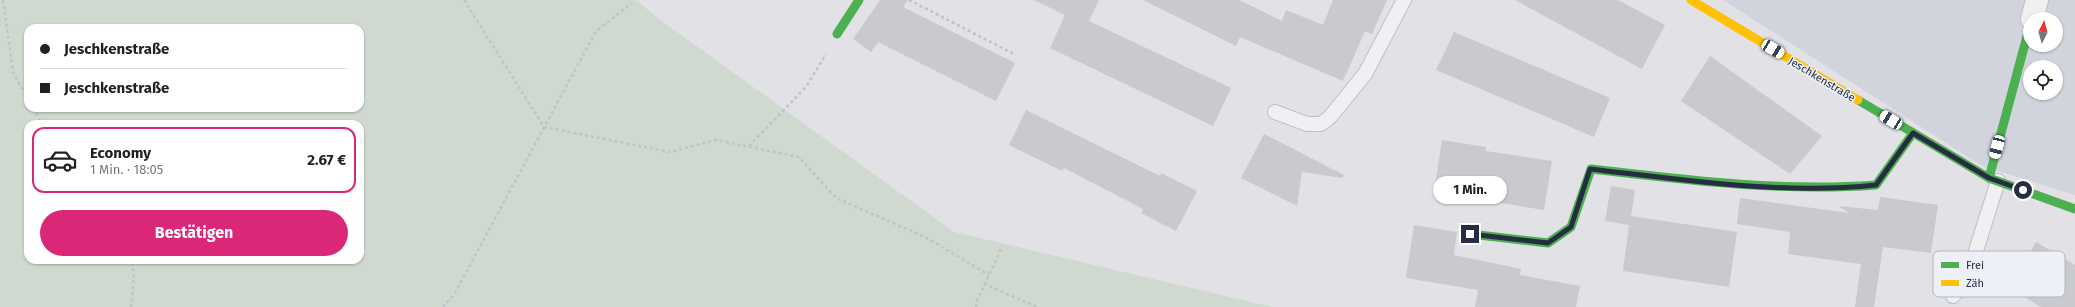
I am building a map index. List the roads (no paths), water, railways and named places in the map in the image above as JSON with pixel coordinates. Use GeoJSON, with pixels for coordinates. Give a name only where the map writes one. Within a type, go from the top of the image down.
{"type":"FeatureCollection","features":[{"type":"Feature","properties":{"kind":"street"},"geometry":{"type":"LineString","coordinates":[[838,34],[859,0]]}},
{"type":"Feature","properties":{"kind":"street","name":"Jeschkenstraße"},"geometry":{"type":"LineString","coordinates":[[1690,0],[1993,179],[2075,209]]}},
{"type":"Feature","properties":{"kind":"street"},"geometry":{"type":"LineString","coordinates":[[2034,12],[2037,0]]}},
{"type":"Feature","properties":{"kind":"street"},"geometry":{"type":"LineString","coordinates":[[1993,179],[2024,52]]}},
{"type":"Feature","properties":{"kind":"street"},"geometry":{"type":"LineString","coordinates":[[1470,234],[1548,243],[1571,227],[1590,169],[1770,188],[1835,190],[1876,185],[1913,133]]}},
{"type":"Feature","properties":{"kind":"lane"},"geometry":{"type":"LineString","coordinates":[[1275,112],[1307,124],[1321,124],[1330,117],[1365,74],[1404,0]]}},
{"type":"Feature","properties":{"kind":"lane"},"geometry":{"type":"LineString","coordinates":[[1974,251],[1993,179]]}}]}
